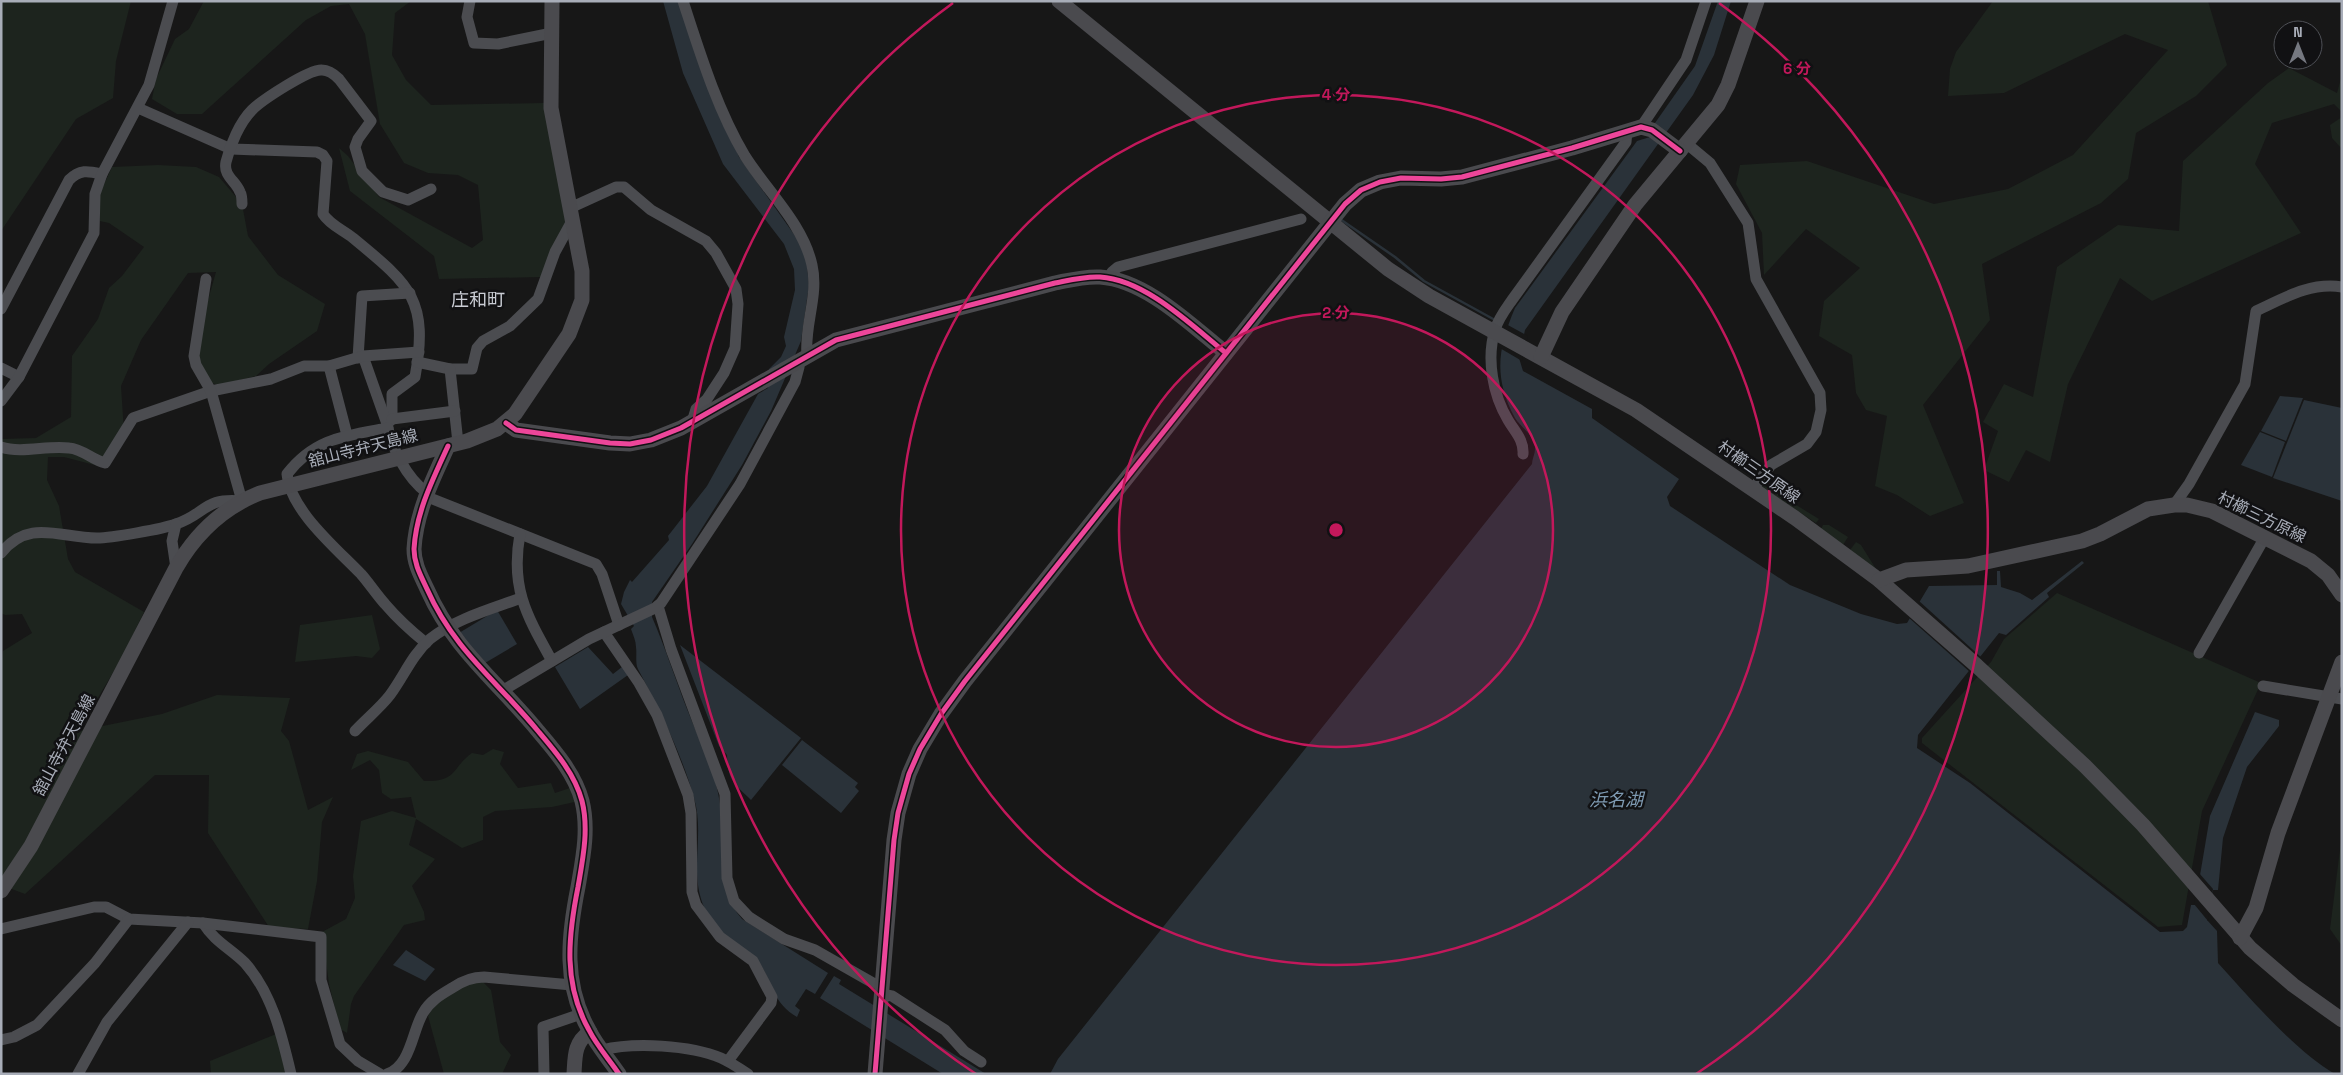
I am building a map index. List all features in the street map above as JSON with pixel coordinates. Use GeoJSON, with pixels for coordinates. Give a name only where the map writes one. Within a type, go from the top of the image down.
{"type":"FeatureCollection","features":[{"type":"Feature","properties":{"kind":"street"},"geometry":{"type":"LineString","coordinates":[[1,401],[19,377],[94,233],[95,194],[102,174],[149,85],[173,1]]}},
{"type":"Feature","properties":{"kind":"street"},"geometry":{"type":"LineString","coordinates":[[470,1],[467,17],[474,43],[498,44],[552,33]]}},
{"type":"Feature","properties":{"kind":"street","name":"舘山寺弁天島線"},"geometry":{"type":"LineString","coordinates":[[1,891],[31,846],[176,568],[190,545],[217,516],[242,501],[288,485],[399,458],[490,433],[506,423],[525,400],[565,340],[578,314],[583,278],[551,108],[552,1]]}},
{"type":"Feature","properties":{"kind":"street"},"geometry":{"type":"LineString","coordinates":[[502,691],[604,632],[656,607],[680,576],[740,484],[795,382],[799,368],[806,341],[814,286],[810,257],[797,230],[741,148],[706,69],[683,1]]}},
{"type":"Feature","properties":{"kind":"street","name":"村櫛三方原線"},"geometry":{"type":"LineString","coordinates":[[1059,1],[1368,255],[1409,283],[1636,410],[1753,489],[1879,580],[1906,570],[1968,566],[2082,541],[2109,530],[2148,510],[2174,504],[2200,507],[2212,511],[2265,537],[2320,567],[2341,593]]}},
{"type":"Feature","properties":{"kind":"street"},"geometry":{"type":"LineString","coordinates":[[1523,454],[1522,444],[1503,412],[1494,386],[1492,359],[1499,319],[1626,142],[1640,129],[1686,60],[1706,1]]}},
{"type":"Feature","properties":{"kind":"street"},"geometry":{"type":"LineString","coordinates":[[1541,357],[1558,320],[1572,297],[1635,205],[1680,147],[1709,118],[1725,92],[1757,1]]}},
{"type":"Feature","properties":{"kind":"street"},"geometry":{"type":"LineString","coordinates":[[242,204],[240,192],[228,177],[226,164],[242,124],[252,110],[311,72],[322,70],[334,74],[339,79],[371,121],[358,139],[355,147],[362,171],[383,192],[408,200],[431,189]]}},
{"type":"Feature","properties":{"kind":"street"},"geometry":{"type":"LineString","coordinates":[[138,108],[231,149],[317,152],[323,155],[327,161],[323,214],[326,220],[388,266],[410,292],[420,323],[415,377],[392,394],[389,424]]}},
{"type":"Feature","properties":{"kind":"street"},"geometry":{"type":"LineString","coordinates":[[875,1074],[896,827],[909,774],[927,737],[965,681],[1352,196],[1380,182],[1401,178],[1442,180],[1462,177],[1640,129],[1710,163],[1748,224],[1756,279],[1820,393],[1821,410],[1816,432],[1807,444],[1771,465],[1753,489]]}},
{"type":"Feature","properties":{"kind":"street"},"geometry":{"type":"LineString","coordinates":[[1,309],[69,180],[76,173],[88,170],[102,174]]}},
{"type":"Feature","properties":{"kind":"street"},"geometry":{"type":"LineString","coordinates":[[1,447],[16,450],[79,449],[98,461],[105,463],[122,439],[133,418],[211,390],[271,379],[304,366],[329,366],[360,357],[418,357],[450,369],[472,369],[477,348],[483,341],[510,326],[538,299],[571,215],[616,186],[624,186],[651,210],[706,241],[730,275],[738,297],[736,344],[724,374],[713,391],[696,409],[692,422]]}},
{"type":"Feature","properties":{"kind":"street"},"geometry":{"type":"LineString","coordinates":[[1111,279],[1112,272],[1118,267],[1301,219]]}},
{"type":"Feature","properties":{"kind":"street"},"geometry":{"type":"LineString","coordinates":[[506,423],[516,430],[630,444],[661,437],[692,422],[800,360],[845,338],[1055,283],[1086,277],[1111,279],[1144,290],[1226,353]]}},
{"type":"Feature","properties":{"kind":"street"},"geometry":{"type":"LineString","coordinates":[[1,553],[18,536],[34,532],[97,538],[176,524],[212,503],[224,499],[242,501],[211,390],[196,365],[194,356],[206,279]]}},
{"type":"Feature","properties":{"kind":"street"},"geometry":{"type":"LineString","coordinates":[[2174,504],[2189,484],[2244,384],[2256,311],[2308,288],[2322,285],[2342,287]]}},
{"type":"Feature","properties":{"kind":"street"},"geometry":{"type":"LineString","coordinates":[[410,292],[362,296],[360,357],[389,424],[399,458],[414,483],[426,495],[596,564],[602,574],[621,624]]}},
{"type":"Feature","properties":{"kind":"street"},"geometry":{"type":"LineString","coordinates":[[329,366],[347,436]]}},
{"type":"Feature","properties":{"kind":"street"},"geometry":{"type":"LineString","coordinates":[[1,368],[19,377]]}},
{"type":"Feature","properties":{"kind":"street"},"geometry":{"type":"LineString","coordinates":[[450,369],[455,411],[453,444],[426,495],[418,523],[415,556],[428,592],[447,628],[465,652],[502,691],[556,755],[572,778],[582,800],[585,828],[584,852],[568,941],[572,984],[581,1014],[590,1032],[619,1074]]}},
{"type":"Feature","properties":{"kind":"street"},"geometry":{"type":"LineString","coordinates":[[426,643],[384,603],[362,575],[321,532],[298,504],[288,485],[287,474],[300,457],[322,444],[389,424],[455,411]]}},
{"type":"Feature","properties":{"kind":"street"},"geometry":{"type":"LineString","coordinates":[[176,524],[172,541],[176,568]]}},
{"type":"Feature","properties":{"kind":"street"},"geometry":{"type":"LineString","coordinates":[[520,534],[517,563],[522,598],[526,614],[552,662]]}},
{"type":"Feature","properties":{"kind":"street"},"geometry":{"type":"LineString","coordinates":[[2199,653],[2265,537]]}},
{"type":"Feature","properties":{"kind":"street"},"geometry":{"type":"LineString","coordinates":[[1879,580],[1977,666],[2105,785],[2240,938],[2282,976],[2342,1020]]}},
{"type":"Feature","properties":{"kind":"street"},"geometry":{"type":"LineString","coordinates":[[355,731],[390,695],[406,666],[426,643],[447,628],[522,598]]}},
{"type":"Feature","properties":{"kind":"street"},"geometry":{"type":"LineString","coordinates":[[656,607],[725,794],[727,878],[734,901],[750,917],[784,939],[815,950],[873,983],[881,993],[892,996],[945,1030],[964,1051],[982,1062]]}},
{"type":"Feature","properties":{"kind":"street"},"geometry":{"type":"LineString","coordinates":[[604,632],[639,683],[657,715],[688,795],[691,813],[692,892],[696,905],[720,937],[753,961],[772,997],[771,1003],[728,1061]]}},
{"type":"Feature","properties":{"kind":"street"},"geometry":{"type":"LineString","coordinates":[[2240,938],[2256,908],[2272,849],[2335,698],[2342,662]]}},
{"type":"Feature","properties":{"kind":"street"},"geometry":{"type":"LineString","coordinates":[[2263,686],[2335,698]]}},
{"type":"Feature","properties":{"kind":"street"},"geometry":{"type":"LineString","coordinates":[[1,929],[18,923],[94,907],[106,907],[129,918],[203,923],[321,937],[321,980],[340,1044],[358,1062],[380,1074]]}},
{"type":"Feature","properties":{"kind":"street"},"geometry":{"type":"LineString","coordinates":[[1,1040],[14,1037],[37,1024],[95,962],[129,918]]}},
{"type":"Feature","properties":{"kind":"street"},"geometry":{"type":"LineString","coordinates":[[78,1074],[106,1022],[188,922]]}},
{"type":"Feature","properties":{"kind":"street"},"geometry":{"type":"LineString","coordinates":[[203,923],[219,944],[245,964],[270,1004],[281,1032],[291,1074]]}},
{"type":"Feature","properties":{"kind":"street"},"geometry":{"type":"LineString","coordinates":[[387,1074],[396,1068],[407,1054],[422,1014],[432,1001],[459,983],[472,978],[484,977],[572,984]]}},
{"type":"Feature","properties":{"kind":"street"},"geometry":{"type":"LineString","coordinates":[[544,1074],[543,1027],[581,1014]]}},
{"type":"Feature","properties":{"kind":"street"},"geometry":{"type":"LineString","coordinates":[[574,1074],[577,1046],[583,1036],[590,1032]]}},
{"type":"Feature","properties":{"kind":"street"},"geometry":{"type":"LineString","coordinates":[[602,1050],[615,1046],[670,1047],[713,1055],[728,1061],[748,1074]]}},
{"type":"Feature","properties":{"kind":"shaded area"},"geometry":{"type":"Polygon","coordinates":[[[1,1],[131,1],[116,61],[113,98],[76,119],[1,231],[1,1]]]}},
{"type":"Feature","properties":{"kind":"shaded area"},"geometry":{"type":"Polygon","coordinates":[[[204,1],[411,1],[395,13],[392,55],[406,80],[431,105],[544,103],[566,221],[541,277],[439,279],[434,256],[350,191],[339,148],[348,156],[379,197],[472,248],[483,240],[478,185],[458,175],[428,173],[404,163],[380,124],[365,34],[349,4],[331,6],[306,20],[202,114],[177,114],[152,99],[156,79],[175,39],[189,29],[204,1]]]}},
{"type":"Feature","properties":{"kind":"shaded area"},"geometry":{"type":"Polygon","coordinates":[[[1993,1],[2208,1],[2227,65],[2196,96],[2136,133],[2128,179],[2101,203],[1982,264],[1990,320],[1923,405],[1964,503],[1930,516],[1897,495],[1875,486],[1887,416],[1866,410],[1856,393],[1852,355],[1819,336],[1824,301],[1860,268],[1806,229],[1764,275],[1762,233],[1736,184],[1740,165],[1807,161],[1934,204],[2008,189],[2073,155],[2168,50],[2125,34],[2004,93],[1948,96],[1950,69],[1956,52],[1993,1]]]}},
{"type":"Feature","properties":{"kind":"shaded area"},"geometry":{"type":"Polygon","coordinates":[[[2286,70],[2293,70],[2337,93],[2342,75],[2342,112],[2334,104],[2272,123],[2255,164],[2301,233],[2152,301],[2120,278],[2068,384],[2050,462],[2026,450],[2009,482],[1984,470],[1998,431],[1983,422],[2004,384],[2033,397],[2057,267],[2118,225],[2179,231],[2183,161],[2268,83],[2286,70]]]}},
{"type":"Feature","properties":{"kind":"shaded area"},"geometry":{"type":"Polygon","coordinates":[[[2342,117],[2342,149],[2332,138],[2330,125],[2342,117]]]}},
{"type":"Feature","properties":{"kind":"shaded area"},"geometry":{"type":"Polygon","coordinates":[[[158,165],[196,167],[219,177],[242,204],[248,236],[278,275],[325,304],[317,331],[269,364],[256,376],[220,385],[207,382],[195,346],[216,272],[188,273],[141,340],[121,386],[124,432],[106,468],[64,457],[48,457],[47,480],[59,506],[68,559],[75,572],[144,612],[123,656],[78,731],[162,714],[217,695],[290,698],[281,731],[289,741],[308,810],[333,797],[322,822],[317,881],[308,929],[269,927],[208,833],[209,775],[155,775],[25,894],[1,885],[1,665],[3,651],[32,633],[22,614],[5,615],[1,613],[1,439],[36,438],[71,417],[72,356],[98,319],[109,288],[122,276],[144,247],[109,223],[100,221],[100,193],[112,167],[158,165]]]}},
{"type":"Feature","properties":{"kind":"shaded area"},"geometry":{"type":"Polygon","coordinates":[[[1762,484],[1819,519],[1816,523],[1761,487],[1762,484]]]}},
{"type":"Feature","properties":{"kind":"shaded area"},"geometry":{"type":"Polygon","coordinates":[[[1823,525],[1829,525],[1848,537],[1843,545],[1821,529],[1823,525]]]}},
{"type":"Feature","properties":{"kind":"shaded area"},"geometry":{"type":"Polygon","coordinates":[[[1856,542],[1861,545],[1876,569],[1850,550],[1856,542]]]}},
{"type":"Feature","properties":{"kind":"shaded area"},"geometry":{"type":"Polygon","coordinates":[[[2057,593],[2261,683],[2202,811],[2182,925],[2158,927],[1922,743],[1922,738],[1991,662],[2004,639],[2057,593]]]}},
{"type":"Feature","properties":{"kind":"shaded area"},"geometry":{"type":"Polygon","coordinates":[[[372,615],[380,649],[372,658],[356,656],[295,662],[300,625],[372,615]]]}},
{"type":"Feature","properties":{"kind":"shaded area"},"geometry":{"type":"Polygon","coordinates":[[[493,749],[504,752],[500,764],[518,788],[551,783],[555,793],[573,787],[579,801],[552,807],[495,811],[483,817],[483,840],[462,848],[416,819],[409,845],[435,859],[412,886],[424,912],[425,920],[404,925],[354,996],[347,1033],[340,1029],[329,984],[322,932],[346,919],[355,898],[353,876],[361,821],[392,811],[416,818],[411,797],[391,799],[382,793],[379,770],[370,760],[351,770],[357,754],[368,751],[408,762],[424,781],[435,781],[449,777],[472,753],[483,755],[493,749]]]}},
{"type":"Feature","properties":{"kind":"shaded area"},"geometry":{"type":"Polygon","coordinates":[[[2342,834],[2342,946],[2330,929],[2342,834]]]}},
{"type":"Feature","properties":{"kind":"shaded area"},"geometry":{"type":"Polygon","coordinates":[[[481,980],[491,990],[500,1042],[511,1055],[502,1074],[444,1074],[428,1016],[442,992],[481,980]]]}},
{"type":"Feature","properties":{"kind":"shaded area"},"geometry":{"type":"Polygon","coordinates":[[[281,1032],[295,1074],[211,1074],[210,1061],[281,1032]]]}},
{"type":"Feature","properties":{"kind":"water"},"geometry":{"type":"Polygon","coordinates":[[[663,1],[678,1],[739,157],[798,240],[806,256],[809,285],[801,341],[771,411],[742,465],[692,544],[652,602],[652,617],[717,787],[721,814],[722,869],[728,895],[742,919],[828,973],[815,994],[806,989],[795,1006],[800,1010],[797,1017],[781,1004],[776,997],[762,967],[756,959],[719,931],[705,909],[697,878],[698,831],[694,798],[676,748],[637,667],[636,645],[631,629],[634,626],[621,604],[630,580],[632,582],[669,540],[668,536],[707,486],[758,394],[768,388],[769,369],[781,357],[786,346],[784,337],[795,290],[794,269],[784,244],[723,164],[683,73],[663,1]]]}},
{"type":"Feature","properties":{"kind":"water","name":"浜名湖"},"geometry":{"type":"Polygon","coordinates":[[[1718,1],[1731,1],[1714,55],[1693,95],[1525,330],[1519,358],[1523,371],[1592,409],[1592,418],[1679,479],[1667,497],[1670,506],[1790,585],[1861,614],[1897,624],[1907,623],[1929,586],[1997,585],[1997,571],[2000,571],[2001,587],[2020,593],[2032,600],[2082,561],[2084,563],[2047,593],[2049,597],[2006,635],[1999,633],[1918,735],[1917,748],[1970,783],[2160,932],[2183,931],[2187,927],[2191,905],[2195,905],[2210,816],[2255,712],[2279,720],[2279,726],[2247,767],[2223,838],[2218,890],[2213,890],[2207,920],[2217,931],[2218,963],[2289,1038],[2304,1052],[2335,1074],[1050,1074],[1058,1059],[1532,464],[1535,444],[1531,436],[1515,418],[1503,389],[1501,376],[1502,350],[1515,308],[1637,141],[1650,137],[1655,123],[1695,66],[1718,1]]]}},
{"type":"Feature","properties":{"kind":"water"},"geometry":{"type":"Polygon","coordinates":[[[2280,396],[2303,398],[2286,441],[2261,431],[2280,396]]]}},
{"type":"Feature","properties":{"kind":"water"},"geometry":{"type":"Polygon","coordinates":[[[2304,400],[2342,408],[2342,501],[2273,478],[2304,400]]]}},
{"type":"Feature","properties":{"kind":"water"},"geometry":{"type":"Polygon","coordinates":[[[2260,432],[2285,442],[2272,477],[2241,465],[2260,432]]]}},
{"type":"Feature","properties":{"kind":"water"},"geometry":{"type":"Polygon","coordinates":[[[497,610],[517,644],[485,663],[459,633],[497,610]]]}},
{"type":"Feature","properties":{"kind":"water"},"geometry":{"type":"Polygon","coordinates":[[[680,645],[801,738],[751,800],[730,776],[727,755],[719,746],[680,645]]]}},
{"type":"Feature","properties":{"kind":"water"},"geometry":{"type":"Polygon","coordinates":[[[588,647],[613,674],[622,667],[628,675],[580,709],[555,667],[588,647]]]}},
{"type":"Feature","properties":{"kind":"water"},"geometry":{"type":"Polygon","coordinates":[[[802,740],[858,783],[855,787],[859,791],[841,813],[782,765],[802,740]]]}},
{"type":"Feature","properties":{"kind":"water"},"geometry":{"type":"Polygon","coordinates":[[[406,950],[435,969],[425,981],[393,965],[406,950]]]}},
{"type":"Feature","properties":{"kind":"water"},"geometry":{"type":"Polygon","coordinates":[[[834,976],[841,980],[839,984],[986,1074],[943,1074],[820,998],[834,976]]]}},
{"type":"Feature","properties":{"kind":"pier"},"geometry":{"type":"Polygon","coordinates":[[[1506,324],[1528,336],[1522,361],[1498,347],[1506,324]]]}},
{"type":"Feature","properties":{"kind":"pier"},"geometry":{"type":"Polygon","coordinates":[[[1918,600],[1982,658],[1971,673],[1908,617],[1918,600]]]}},
{"type":"Feature","properties":{"kind":"pier"},"geometry":{"type":"Polygon","coordinates":[[[2199,873],[2213,889],[2208,921],[2194,904],[2199,873]]]}},
{"type":"Feature","properties":{"kind":"waterway"},"geometry":{"type":"LineString","coordinates":[[1340,219],[1395,257],[1424,281],[1495,320]]}},
{"type":"Feature","properties":{"kind":"cycle path"},"geometry":{"type":"LineString","coordinates":[[875,1074],[894,840],[898,813],[909,774],[920,749],[941,714],[965,681],[1345,204],[1361,190],[1380,182],[1401,178],[1441,179],[1462,177],[1572,148],[1641,127],[1652,130],[1680,151]]}},
{"type":"Feature","properties":{"kind":"cycle path"},"geometry":{"type":"LineString","coordinates":[[506,423],[516,430],[610,443],[630,444],[651,440],[681,428],[836,340],[1078,278],[1100,277],[1134,286],[1183,317],[1226,353]]}},
{"type":"Feature","properties":{"kind":"cycle path"},"geometry":{"type":"LineString","coordinates":[[448,446],[426,496],[415,535],[414,554],[422,579],[450,630],[477,664],[564,763],[579,791],[584,812],[585,833],[570,942],[571,978],[581,1013],[589,1030],[619,1074]]}},
{"type":"Feature","properties":{"kind":"district","name":"庄和町"},"geometry":{"type":"Point","coordinates":[478,299]}}]}
